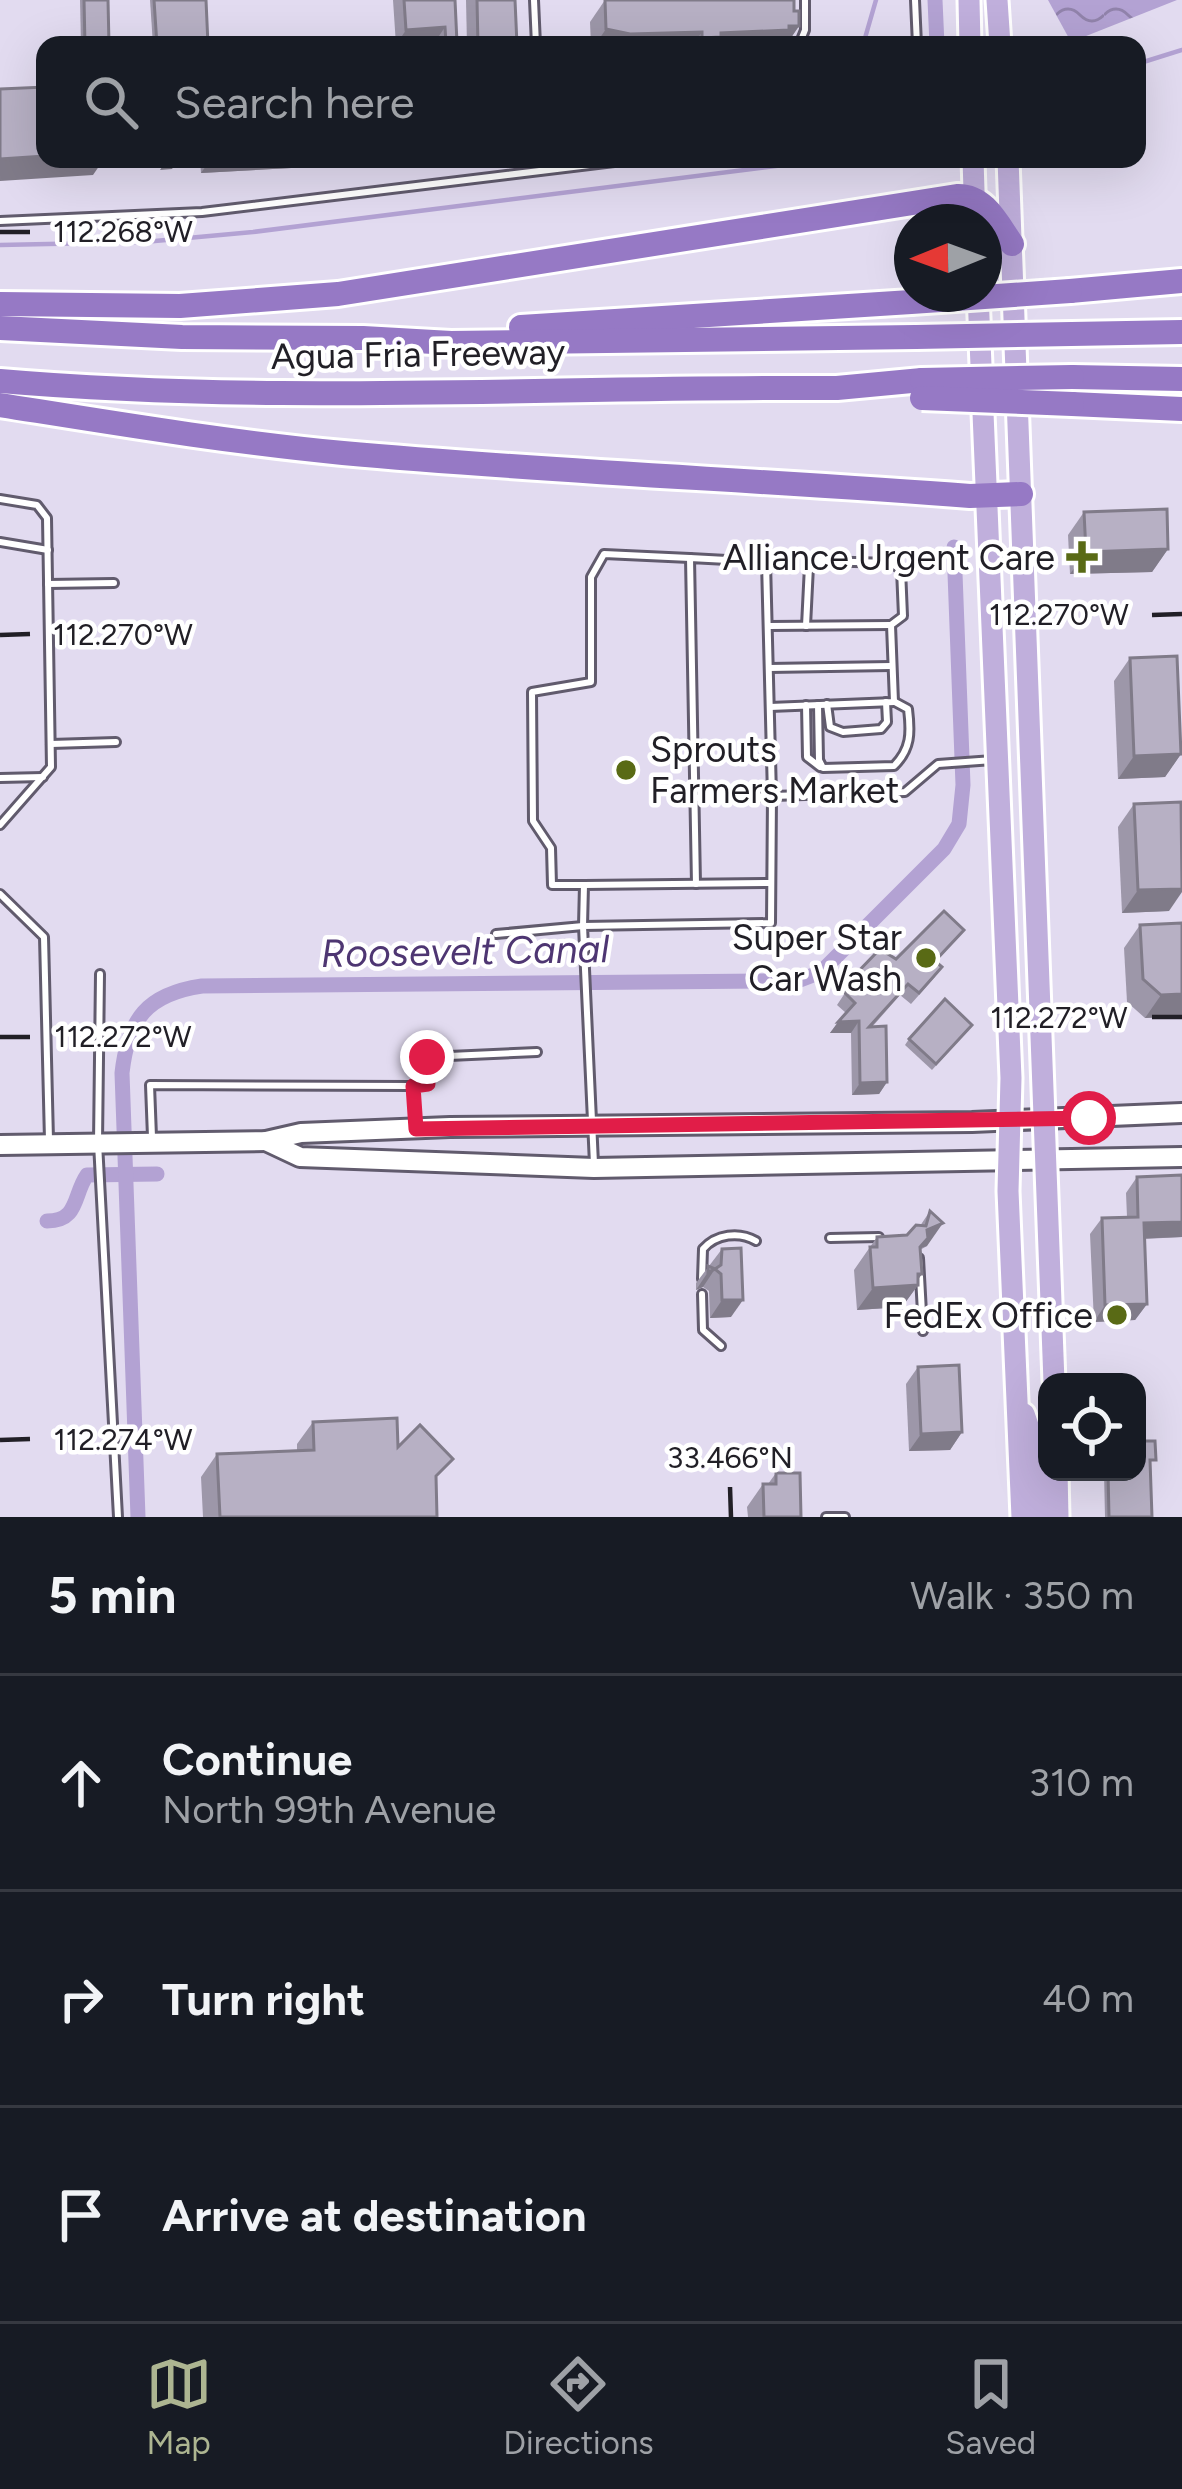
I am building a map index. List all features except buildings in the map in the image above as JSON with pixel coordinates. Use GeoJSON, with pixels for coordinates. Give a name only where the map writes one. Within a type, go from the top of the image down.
{"type":"FeatureCollection","features":[{"type":"Feature","properties":{"kind":"highway"},"geometry":{"type":"LineString","coordinates":[[906,204],[957,196],[967,204]]}},
{"type":"Feature","properties":{"kind":"highway"},"geometry":{"type":"LineString","coordinates":[[0,304],[163,307],[338,294],[894,206]]}},
{"type":"Feature","properties":{"kind":"highway"},"geometry":{"type":"LineString","coordinates":[[1002,230],[1012,244]]}},
{"type":"Feature","properties":{"kind":"highway"},"geometry":{"type":"LineString","coordinates":[[363,338],[1182,281]]}},
{"type":"Feature","properties":{"kind":"highway","name":"Agua Fria Freeway"},"geometry":{"type":"LineString","coordinates":[[0,328],[363,338]]}},
{"type":"Feature","properties":{"kind":"highway"},"geometry":{"type":"LineString","coordinates":[[363,338],[451,344],[1182,332]]}},
{"type":"Feature","properties":{"kind":"highway"},"geometry":{"type":"LineString","coordinates":[[922,389],[1072,377],[1182,379]]}},
{"type":"Feature","properties":{"kind":"highway","name":"Agua Fria Freeway"},"geometry":{"type":"LineString","coordinates":[[0,381],[269,392],[922,389]]}},
{"type":"Feature","properties":{"kind":"highway"},"geometry":{"type":"LineString","coordinates":[[922,389],[1182,409]]}},
{"type":"Feature","properties":{"kind":"highway"},"geometry":{"type":"LineString","coordinates":[[0,405],[172,434],[340,452],[658,478],[1022,494]]}},
{"type":"Feature","properties":{"kind":"main road"},"geometry":{"type":"LineString","coordinates":[[969,0],[970,36]]}},
{"type":"Feature","properties":{"kind":"main road"},"geometry":{"type":"LineString","coordinates":[[997,0],[999,36]]}},
{"type":"Feature","properties":{"kind":"main road"},"geometry":{"type":"LineString","coordinates":[[973,168],[975,204]]}},
{"type":"Feature","properties":{"kind":"main road"},"geometry":{"type":"LineString","coordinates":[[1008,168],[1054,1373]]}},
{"type":"Feature","properties":{"kind":"main road"},"geometry":{"type":"LineString","coordinates":[[978,312],[1022,1517]]}},
{"type":"Feature","properties":{"kind":"main road"},"geometry":{"type":"LineString","coordinates":[[0,1145],[266,1141],[301,1133],[416,1129],[1011,1121],[1182,1113]]}},
{"type":"Feature","properties":{"kind":"main road"},"geometry":{"type":"LineString","coordinates":[[266,1141],[300,1157],[594,1168],[1182,1157]]}},
{"type":"Feature","properties":{"kind":"main road"},"geometry":{"type":"LineString","coordinates":[[1018,1396],[1037,1452],[1042,1517]]}},
{"type":"Feature","properties":{"kind":"main road"},"geometry":{"type":"LineString","coordinates":[[1057,1481],[1058,1517]]}},
{"type":"Feature","properties":{"kind":"lane"},"geometry":{"type":"LineString","coordinates":[[534,0],[536,36]]}},
{"type":"Feature","properties":{"kind":"lane"},"geometry":{"type":"LineString","coordinates":[[803,36],[805,0]]}},
{"type":"Feature","properties":{"kind":"lane"},"geometry":{"type":"LineString","coordinates":[[915,0],[917,36]]}},
{"type":"Feature","properties":{"kind":"lane"},"geometry":{"type":"LineString","coordinates":[[0,220],[202,212],[565,168]]}},
{"type":"Feature","properties":{"kind":"lane"},"geometry":{"type":"LineString","coordinates":[[0,500],[44,511],[51,744],[51,767],[0,825]]}},
{"type":"Feature","properties":{"kind":"lane"},"geometry":{"type":"LineString","coordinates":[[0,542],[48,550]]}},
{"type":"Feature","properties":{"kind":"lane"},"geometry":{"type":"LineString","coordinates":[[496,934],[584,926],[771,923],[772,796],[766,562],[604,554],[591,577],[591,682],[532,692],[532,821],[551,848],[552,885],[771,883]]}},
{"type":"Feature","properties":{"kind":"lane"},"geometry":{"type":"LineString","coordinates":[[689,558],[696,884]]}},
{"type":"Feature","properties":{"kind":"lane"},"geometry":{"type":"LineString","coordinates":[[767,626],[806,626],[891,626],[903,616],[901,569],[890,563],[819,561],[808,566],[806,626]]}},
{"type":"Feature","properties":{"kind":"lane"},"geometry":{"type":"LineString","coordinates":[[48,584],[114,583]]}},
{"type":"Feature","properties":{"kind":"lane"},"geometry":{"type":"LineString","coordinates":[[822,705],[830,727],[843,732],[881,730],[890,702],[891,626]]}},
{"type":"Feature","properties":{"kind":"lane"},"geometry":{"type":"LineString","coordinates":[[769,668],[892,666]]}},
{"type":"Feature","properties":{"kind":"lane"},"geometry":{"type":"LineString","coordinates":[[770,707],[806,705],[890,702],[908,709],[906,754],[894,766],[823,768],[807,757],[806,705]]}},
{"type":"Feature","properties":{"kind":"lane"},"geometry":{"type":"LineString","coordinates":[[822,705],[819,760],[823,768]]}},
{"type":"Feature","properties":{"kind":"lane"},"geometry":{"type":"LineString","coordinates":[[51,744],[116,742]]}},
{"type":"Feature","properties":{"kind":"lane"},"geometry":{"type":"LineString","coordinates":[[694,798],[905,793],[938,764],[996,760]]}},
{"type":"Feature","properties":{"kind":"lane"},"geometry":{"type":"LineString","coordinates":[[0,778],[44,776]]}},
{"type":"Feature","properties":{"kind":"lane"},"geometry":{"type":"LineString","coordinates":[[584,885],[594,1168]]}},
{"type":"Feature","properties":{"kind":"lane"},"geometry":{"type":"LineString","coordinates":[[0,894],[44,937],[49,1144]]}},
{"type":"Feature","properties":{"kind":"lane"},"geometry":{"type":"LineString","coordinates":[[100,974],[104,1143],[99,1164],[118,1517]]}},
{"type":"Feature","properties":{"kind":"lane"},"geometry":{"type":"LineString","coordinates":[[142,1142],[150,1085],[413,1086],[428,1084],[427,1057],[537,1052]]}},
{"type":"Feature","properties":{"kind":"lane"},"geometry":{"type":"LineString","coordinates":[[413,1086],[416,1129]]}},
{"type":"Feature","properties":{"kind":"lane"},"geometry":{"type":"LineString","coordinates":[[702,1279],[703,1249],[713,1239],[745,1235],[756,1241]]}},
{"type":"Feature","properties":{"kind":"lane"},"geometry":{"type":"LineString","coordinates":[[830,1238],[897,1237]]}},
{"type":"Feature","properties":{"kind":"lane"},"geometry":{"type":"LineString","coordinates":[[918,1256],[923,1331]]}},
{"type":"Feature","properties":{"kind":"lane"},"geometry":{"type":"LineString","coordinates":[[702,1294],[704,1330],[721,1346]]}},
{"type":"Feature","properties":{"kind":"lane"},"geometry":{"type":"LineString","coordinates":[[826,1517],[845,1517]]}},
{"type":"Feature","properties":{"kind":"water"},"geometry":{"type":"Polygon","coordinates":[[[1048,0],[1177,0],[1086,36],[1068,36],[1048,0]]]}},
{"type":"Feature","properties":{"kind":"waterway"},"geometry":{"type":"LineString","coordinates":[[866,36],[876,0]]}},
{"type":"Feature","properties":{"kind":"waterway","name":"Roosevelt Canal"},"geometry":{"type":"LineString","coordinates":[[935,0],[937,36]]}},
{"type":"Feature","properties":{"kind":"waterway"},"geometry":{"type":"LineString","coordinates":[[1146,61],[1182,50]]}},
{"type":"Feature","properties":{"kind":"waterway"},"geometry":{"type":"LineString","coordinates":[[0,245],[144,242],[253,232],[760,168]]}},
{"type":"Feature","properties":{"kind":"waterway","name":"Roosevelt Canal"},"geometry":{"type":"LineString","coordinates":[[138,1517],[122,1073],[129,1038],[144,1012],[167,995],[202,986],[773,981],[800,980],[821,972],[944,849],[959,824],[963,785],[954,547]]}},
{"type":"Feature","properties":{"kind":"waterway"},"geometry":{"type":"LineString","coordinates":[[47,1221],[70,1212],[87,1175],[157,1174]]}},
{"type":"Feature","properties":{"kind":"place","name":"Alliance Urgent Care"},"geometry":{"type":"Point","coordinates":[1082,557]}},
{"type":"Feature","properties":{"kind":"place","name":"Sprouts Farmers Market"},"geometry":{"type":"Point","coordinates":[626,770]}},
{"type":"Feature","properties":{"kind":"place","name":"Super Star Car Wash"},"geometry":{"type":"Point","coordinates":[926,958]}},
{"type":"Feature","properties":{"kind":"place","name":"FedEx Office"},"geometry":{"type":"Point","coordinates":[1117,1315]}},
{"type":"Feature","properties":{"kind":"route"},"geometry":{"type":"LineString","coordinates":[[427,1057],[428,1084],[413,1086],[416,1129],[1089,1118]]}}]}
